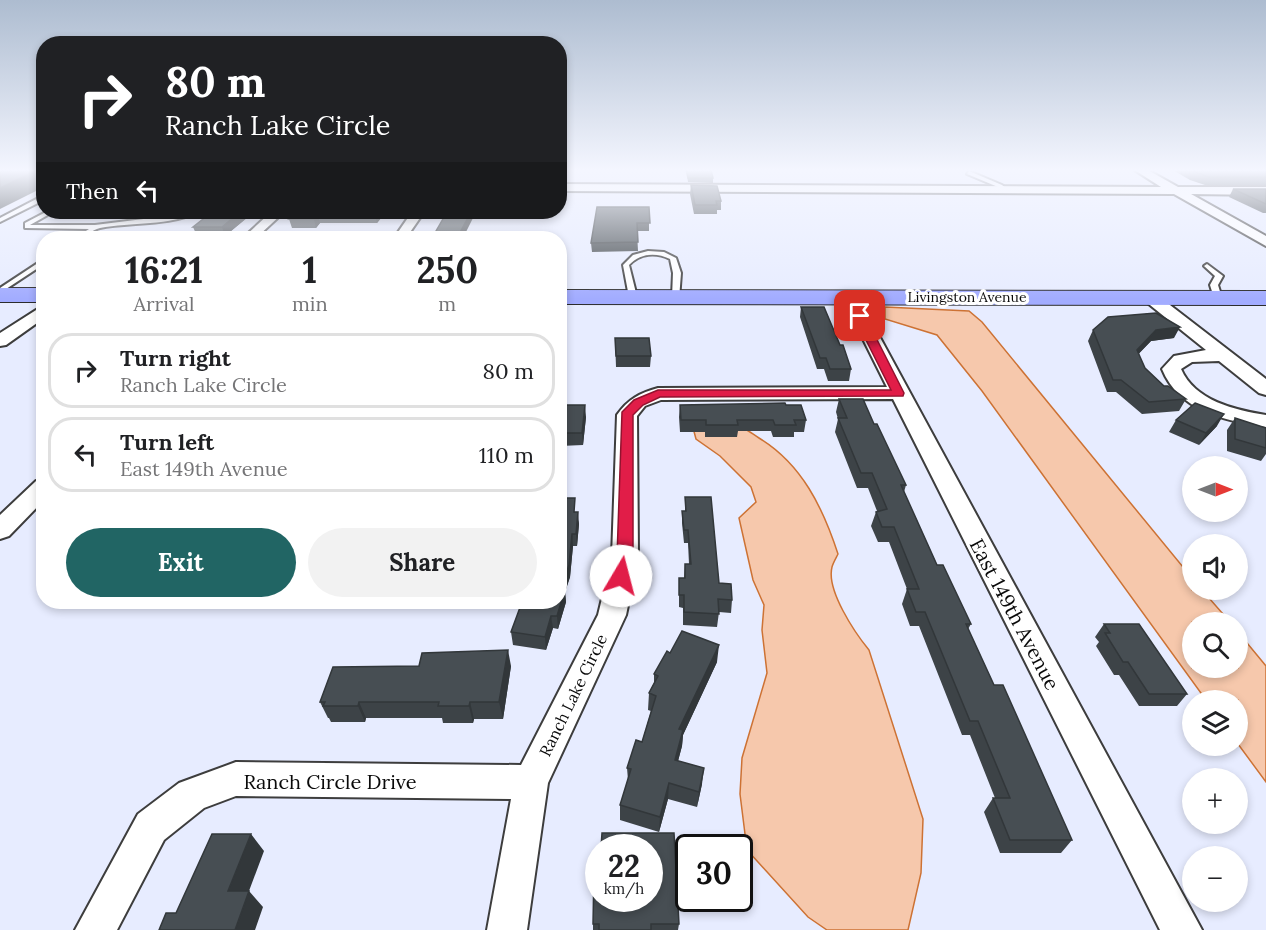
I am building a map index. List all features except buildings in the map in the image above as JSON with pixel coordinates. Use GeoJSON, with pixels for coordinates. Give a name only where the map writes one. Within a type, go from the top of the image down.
{"type":"FeatureCollection","features":[{"type":"Feature","properties":{"kind":"street"},"geometry":{"type":"LineString","coordinates":[[1214,212],[1266,242]]}},
{"type":"Feature","properties":{"kind":"street"},"geometry":{"type":"LineString","coordinates":[[257,231],[270,219]]}},
{"type":"Feature","properties":{"kind":"street"},"geometry":{"type":"LineString","coordinates":[[0,293],[36,295]]}},
{"type":"Feature","properties":{"kind":"street","name":"Livingston Avenue"},"geometry":{"type":"LineString","coordinates":[[567,297],[1266,298]]}},
{"type":"Feature","properties":{"kind":"street","name":"East 149th Avenue"},"geometry":{"type":"LineString","coordinates":[[850,297],[898,393],[1182,930]]}},
{"type":"Feature","properties":{"kind":"street"},"geometry":{"type":"LineString","coordinates":[[1150,298],[1266,389]]}},
{"type":"Feature","properties":{"kind":"street"},"geometry":{"type":"LineString","coordinates":[[0,341],[36,316]]}},
{"type":"Feature","properties":{"kind":"street"},"geometry":{"type":"LineString","coordinates":[[1224,355],[1182,359],[1174,363],[1171,369],[1173,378],[1179,386],[1209,406],[1246,418],[1266,421]]}},
{"type":"Feature","properties":{"kind":"street","name":"Ranch Lake Circle"},"geometry":{"type":"LineString","coordinates":[[507,930],[531,782],[612,615],[625,557],[627,415],[638,402],[658,394],[898,393]]}},
{"type":"Feature","properties":{"kind":"street"},"geometry":{"type":"LineString","coordinates":[[0,530],[36,494]]}},
{"type":"Feature","properties":{"kind":"street","name":"Ranch Circle Drive"},"geometry":{"type":"LineString","coordinates":[[95,930],[151,827],[192,795],[236,779],[531,782]]}},
{"type":"Feature","properties":{"kind":"lane"},"geometry":{"type":"LineString","coordinates":[[0,220],[15,212]]}},
{"type":"Feature","properties":{"kind":"lane"},"geometry":{"type":"LineString","coordinates":[[37,219],[27,224],[27,227],[96,227],[160,219]]}},
{"type":"Feature","properties":{"kind":"lane"},"geometry":{"type":"LineString","coordinates":[[89,231],[96,227]]}},
{"type":"Feature","properties":{"kind":"lane"},"geometry":{"type":"LineString","coordinates":[[633,297],[627,265],[637,254],[650,253],[665,254],[673,258],[677,273],[676,297]]}},
{"type":"Feature","properties":{"kind":"lane"},"geometry":{"type":"LineString","coordinates":[[1207,266],[1218,276],[1214,285],[1218,298]]}},
{"type":"Feature","properties":{"kind":"lane"},"geometry":{"type":"LineString","coordinates":[[0,293],[36,267]]}},
{"type":"Feature","properties":{"kind":"shaded area"},"geometry":{"type":"Polygon","coordinates":[[[885,307],[969,311],[982,322],[1182,566],[1182,600],[1211,600],[1221,612],[1182,612],[1182,667],[982,391],[937,335],[885,319],[885,307]]]}},
{"type":"Feature","properties":{"kind":"shaded area"},"geometry":{"type":"Polygon","coordinates":[[[692,424],[737,426],[749,431],[774,449],[799,474],[809,488],[825,520],[838,554],[832,567],[833,587],[843,611],[869,650],[923,819],[921,873],[908,930],[827,930],[808,917],[753,857],[753,834],[745,834],[740,794],[742,758],[767,673],[762,630],[764,605],[753,580],[739,518],[756,502],[751,487],[720,456],[696,439],[692,424]]]}},
{"type":"Feature","properties":{"kind":"shaded area"},"geometry":{"type":"Polygon","coordinates":[[[1248,644],[1266,666],[1266,782],[1247,756],[1248,690],[1199,690],[1190,678],[1248,678],[1248,644]]]}},
{"type":"Feature","properties":{"kind":"route"},"geometry":{"type":"LineString","coordinates":[[621,576],[625,557],[627,415],[638,402],[658,394],[898,393],[860,316]]}}]}
